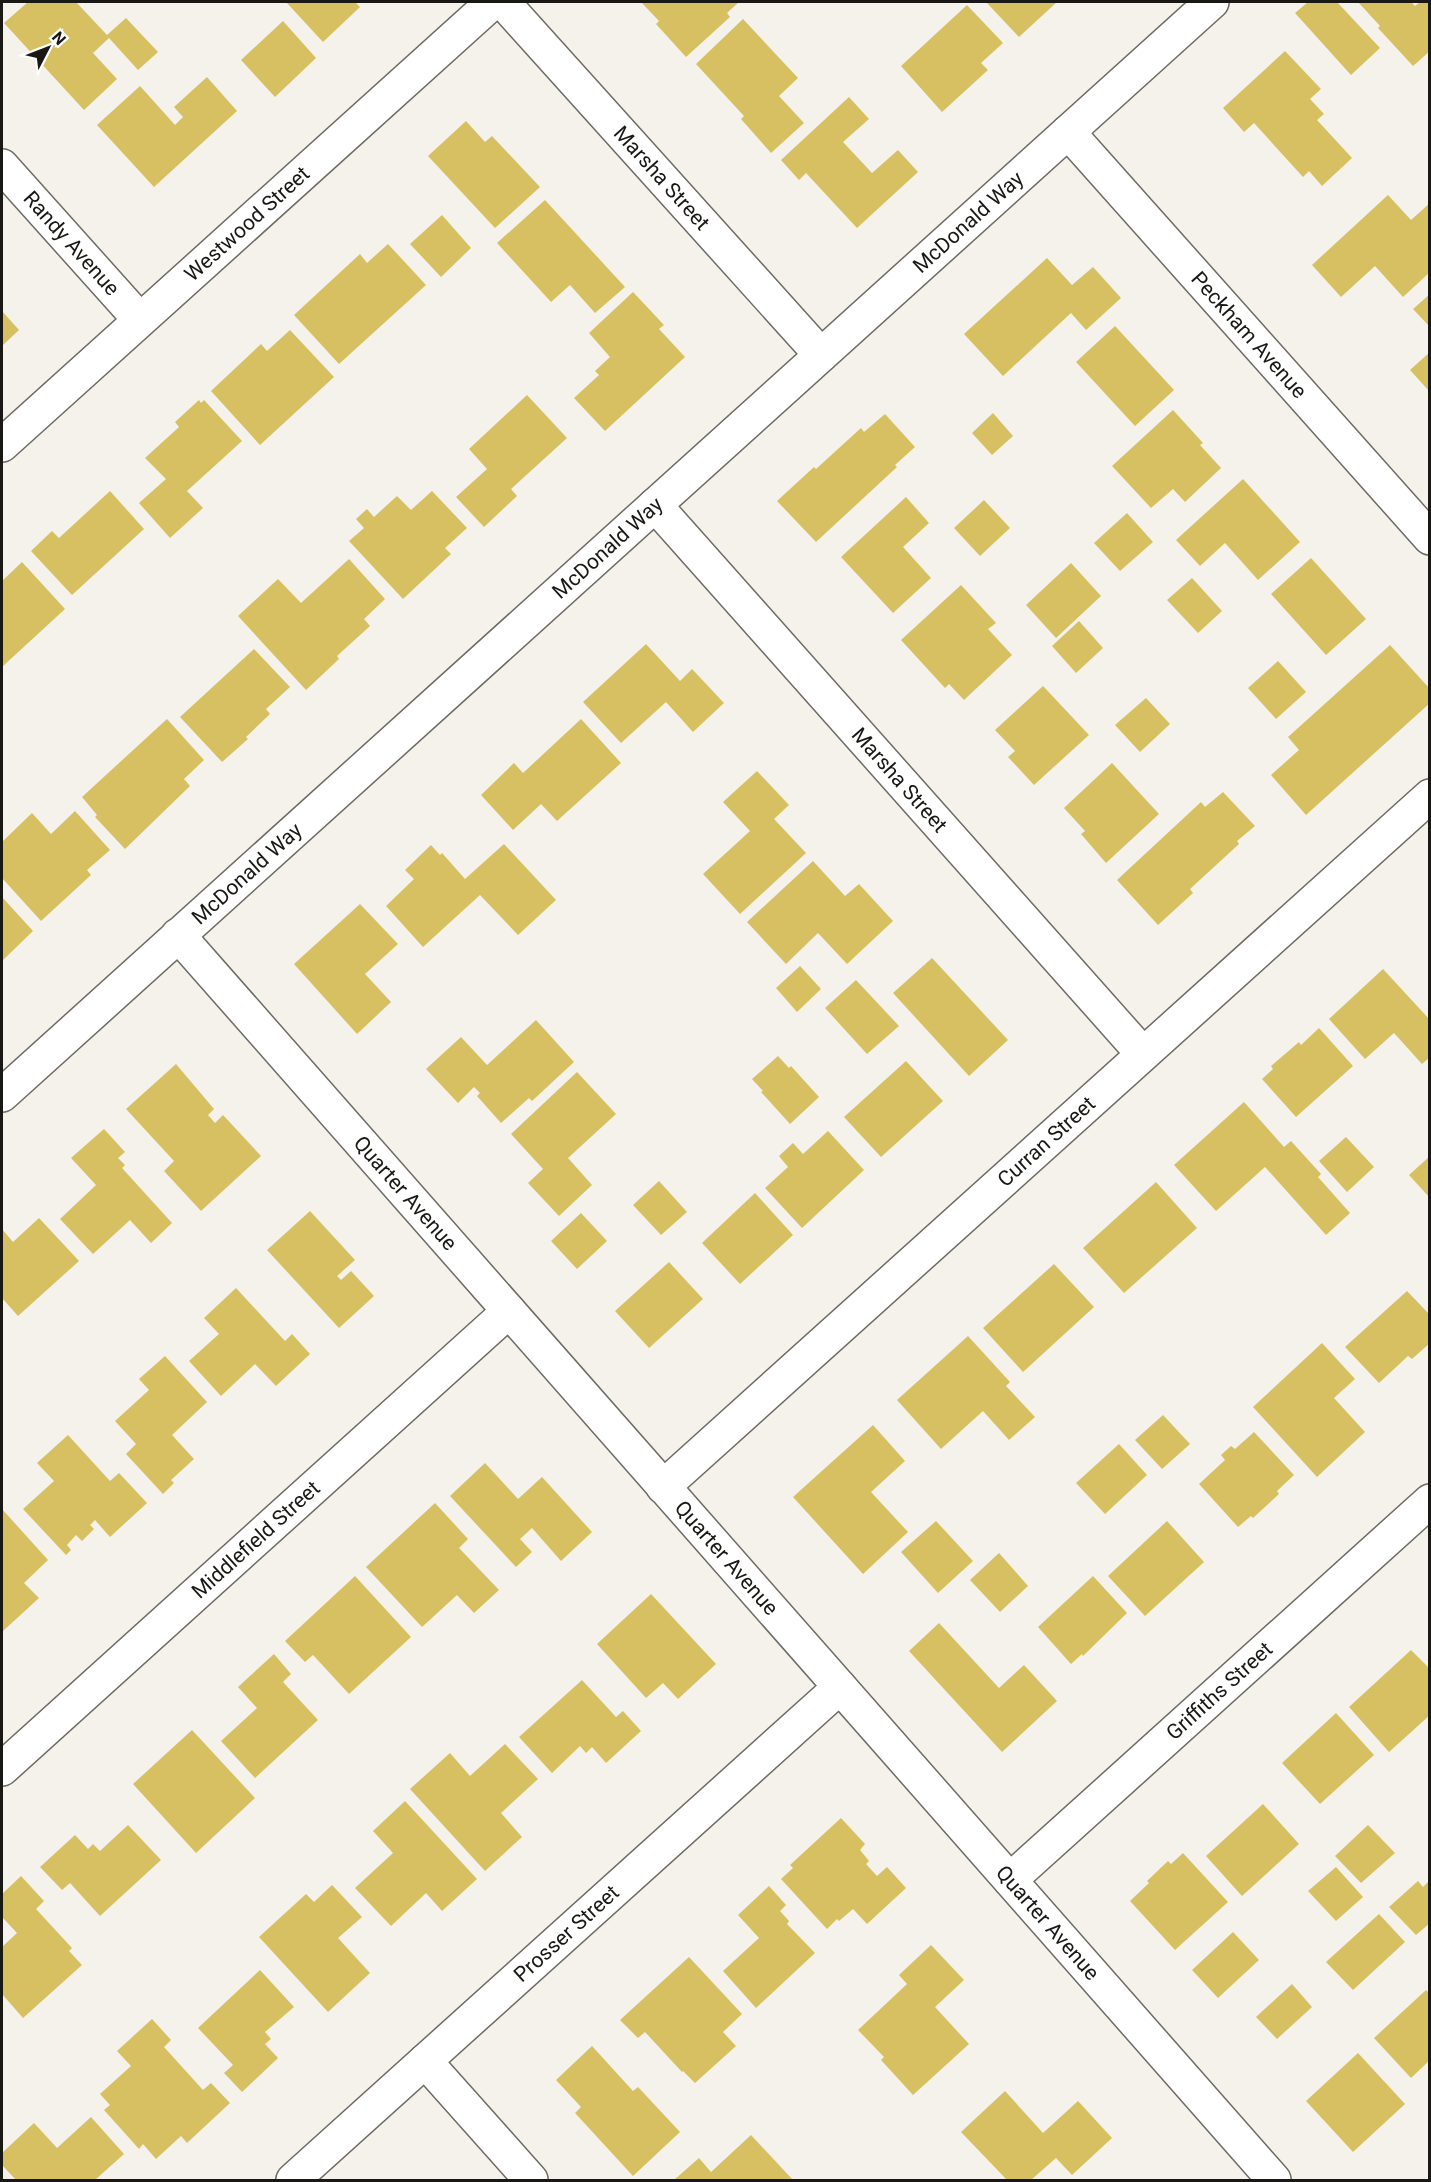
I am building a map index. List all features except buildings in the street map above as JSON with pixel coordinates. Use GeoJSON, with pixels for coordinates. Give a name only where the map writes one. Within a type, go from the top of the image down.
{"type":"FeatureCollection","features":[{"type":"Feature","properties":{"kind":"street","name":"Westwood Street"},"geometry":{"type":"LineString","coordinates":[[2,445],[493,2]]}},
{"type":"Feature","properties":{"kind":"street","name":"Marsha Street"},"geometry":{"type":"LineString","coordinates":[[502,2],[821,355]]}},
{"type":"Feature","properties":{"kind":"street","name":"McDonald Way"},"geometry":{"type":"LineString","coordinates":[[2,1095],[1212,2]]}},
{"type":"Feature","properties":{"kind":"street","name":"Peckham Avenue"},"geometry":{"type":"LineString","coordinates":[[1068,132],[1430,538]]}},
{"type":"Feature","properties":{"kind":"street","name":"Randy Avenue"},"geometry":{"type":"LineString","coordinates":[[2,166],[140,320]]}},
{"type":"Feature","properties":{"kind":"street","name":"Marsha Street"},"geometry":{"type":"LineString","coordinates":[[655,505],[1143,1054]]}},
{"type":"Feature","properties":{"kind":"street","name":"Curran Street"},"geometry":{"type":"LineString","coordinates":[[663,1487],[1430,796]]}},
{"type":"Feature","properties":{"kind":"street","name":"Quarter Avenue"},"geometry":{"type":"LineString","coordinates":[[178,935],[1274,2181]]}},
{"type":"Feature","properties":{"kind":"street","name":"Middlefield Street"},"geometry":{"type":"LineString","coordinates":[[2,1769],[509,1311]]}},
{"type":"Feature","properties":{"kind":"street","name":"Griffiths Street"},"geometry":{"type":"LineString","coordinates":[[1010,1880],[1430,1501]]}},
{"type":"Feature","properties":{"kind":"street","name":"Prosser Street"},"geometry":{"type":"LineString","coordinates":[[293,2181],[840,1687]]}},
{"type":"Feature","properties":{"kind":"street"},"geometry":{"type":"LineString","coordinates":[[426,2061],[531,2181]]}}]}
